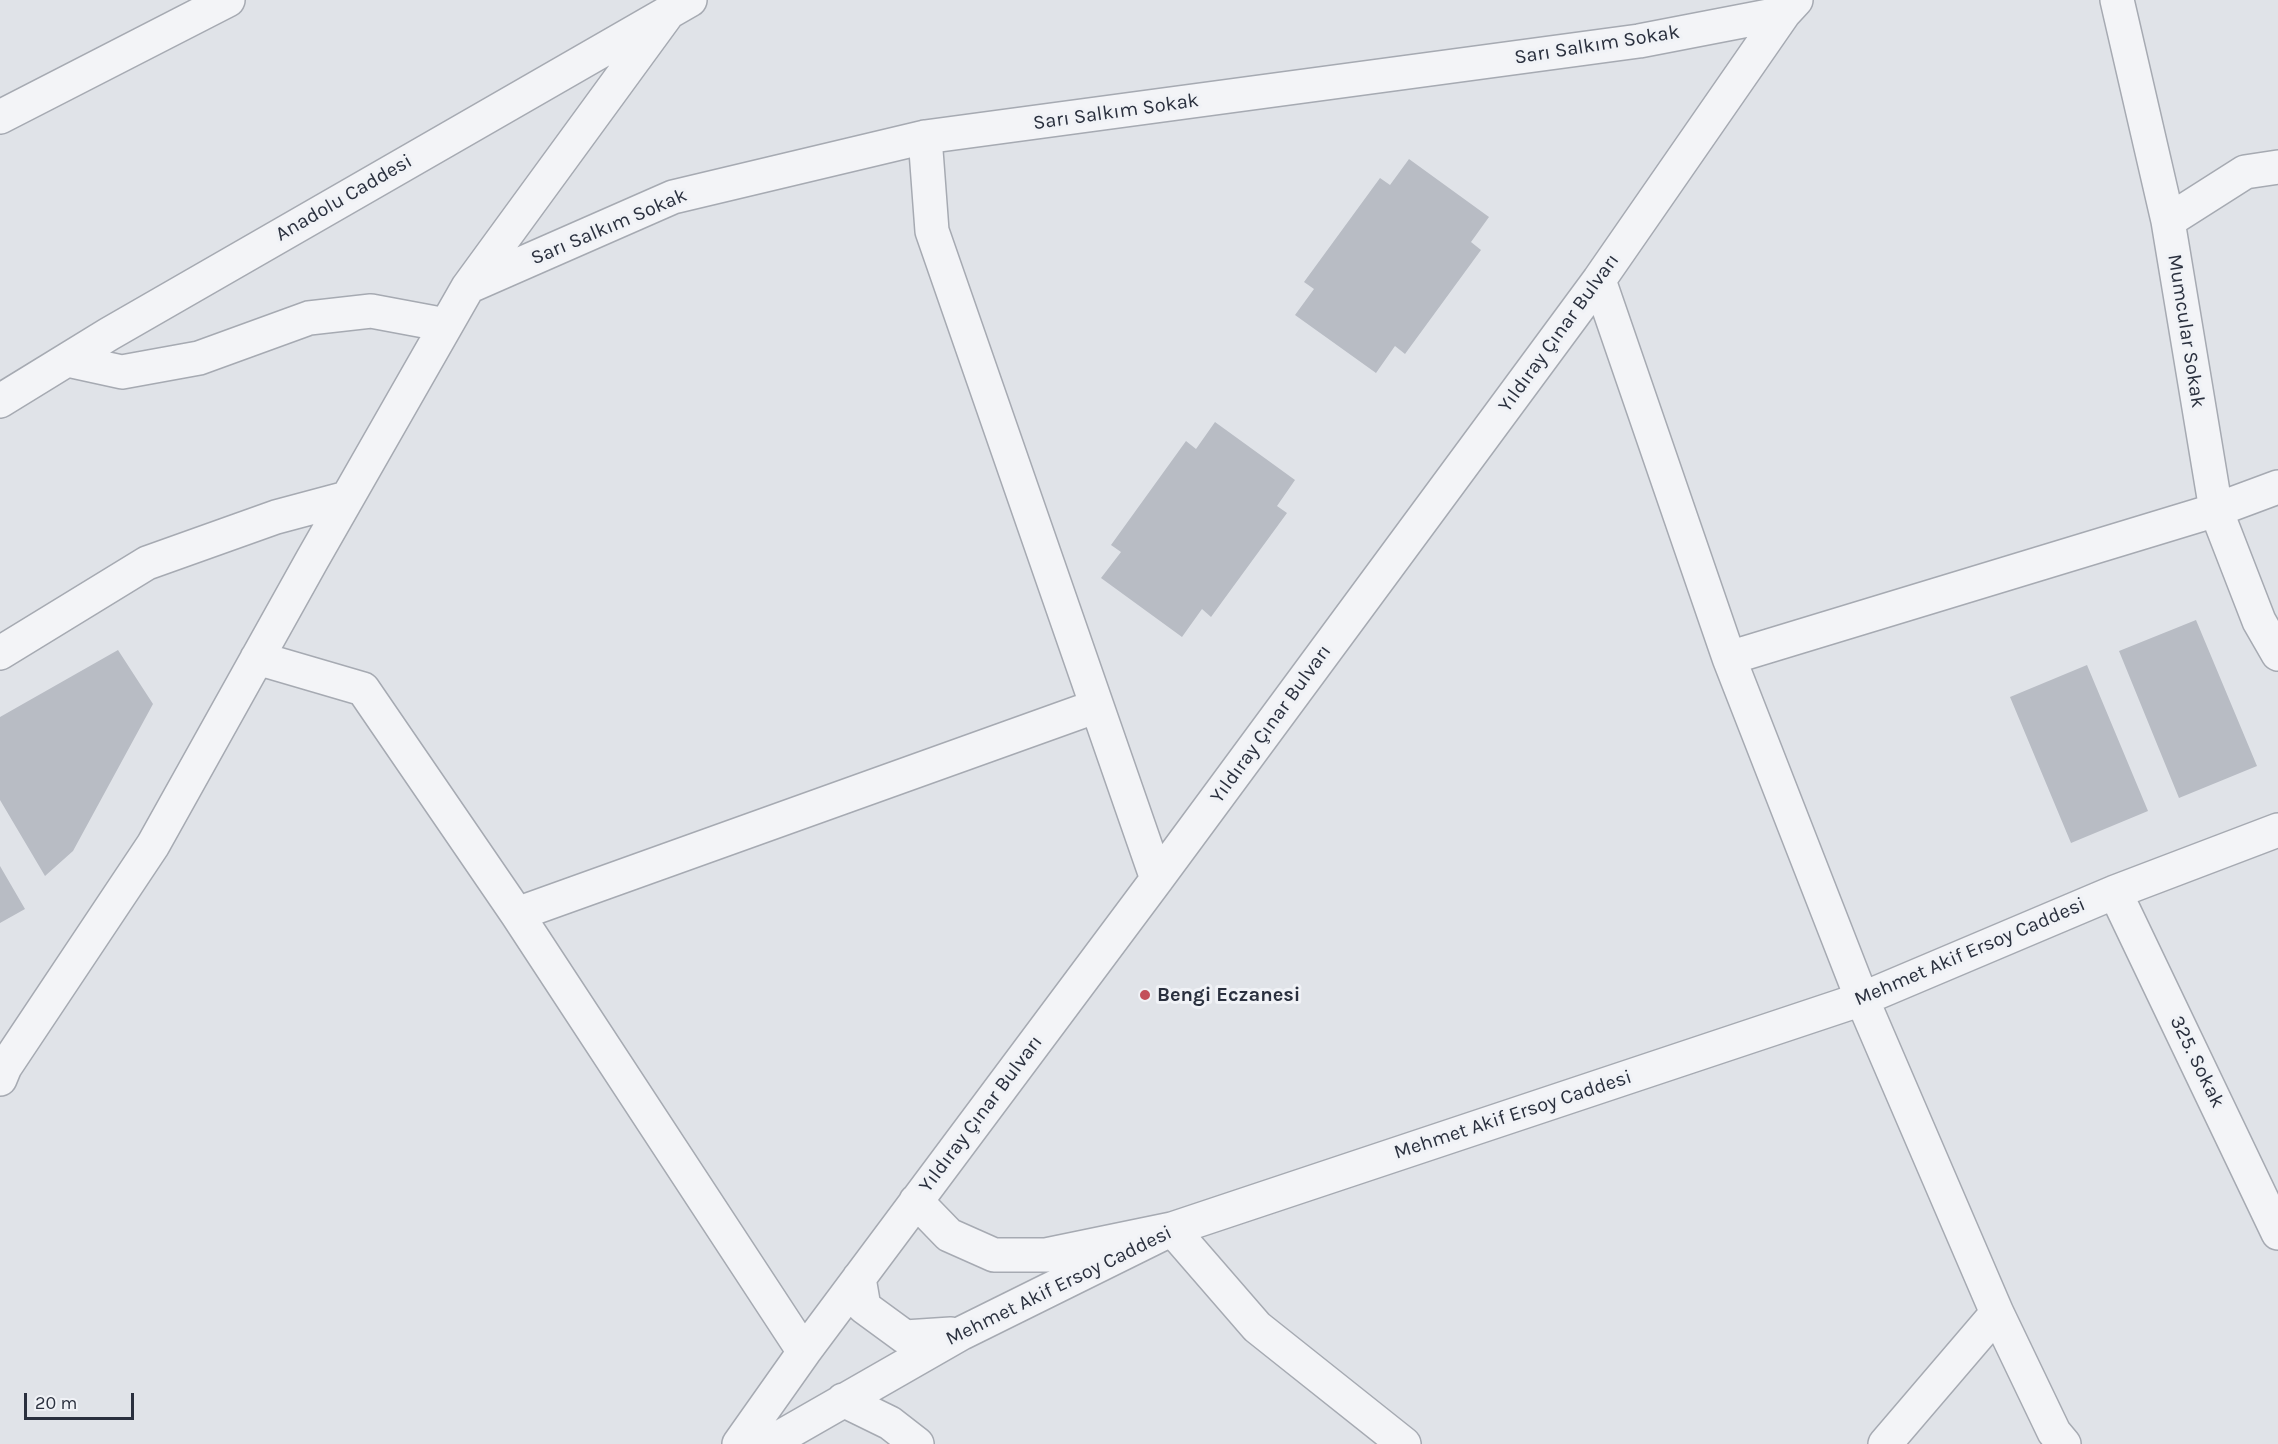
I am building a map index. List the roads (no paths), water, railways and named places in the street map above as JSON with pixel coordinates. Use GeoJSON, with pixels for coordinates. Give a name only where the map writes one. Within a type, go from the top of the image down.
{"type":"FeatureCollection","features":[{"type":"Feature","properties":{"kind":"street"},"geometry":{"type":"LineString","coordinates":[[0,117],[228,0]]}},
{"type":"Feature","properties":{"kind":"street","name":"Mumcular Sokak"},"geometry":{"type":"LineString","coordinates":[[2117,0],[2168,221],[2216,510],[2259,621],[2278,654]]}},
{"type":"Feature","properties":{"kind":"street","name":"Sarı Salkım Sokak"},"geometry":{"type":"LineString","coordinates":[[468,288],[672,197],[925,137],[1639,41],[1790,6]]}},
{"type":"Feature","properties":{"kind":"street","name":"Yıldıray Çınar Bulvarı"},"geometry":{"type":"LineString","coordinates":[[739,1444],[804,1352],[1599,280],[1790,6]]}},
{"type":"Feature","properties":{"kind":"street"},"geometry":{"type":"LineString","coordinates":[[2,1072],[153,845],[347,498],[468,288],[679,7]]}},
{"type":"Feature","properties":{"kind":"street","name":"Anadolu Caddesi"},"geometry":{"type":"LineString","coordinates":[[0,401],[404,164],[679,7]]}},
{"type":"Feature","properties":{"kind":"street"},"geometry":{"type":"LineString","coordinates":[[925,137],[932,231],[1157,879]]}},
{"type":"Feature","properties":{"kind":"street"},"geometry":{"type":"LineString","coordinates":[[2168,221],[2245,172],[2278,167]]}},
{"type":"Feature","properties":{"kind":"street"},"geometry":{"type":"LineString","coordinates":[[1599,280],[1729,658],[1862,999],[1997,1312],[2054,1432],[2064,1444]]}},
{"type":"Feature","properties":{"kind":"street"},"geometry":{"type":"LineString","coordinates":[[68,360],[122,372],[199,358],[309,318],[372,311],[446,325]]}},
{"type":"Feature","properties":{"kind":"street"},"geometry":{"type":"LineString","coordinates":[[1729,658],[2216,510],[2278,487]]}},
{"type":"Feature","properties":{"kind":"street"},"geometry":{"type":"LineString","coordinates":[[0,653],[147,563],[276,517],[347,498]]}},
{"type":"Feature","properties":{"kind":"street"},"geometry":{"type":"LineString","coordinates":[[258,658],[363,689],[517,914],[804,1352]]}},
{"type":"Feature","properties":{"kind":"street"},"geometry":{"type":"LineString","coordinates":[[517,914],[1097,706]]}},
{"type":"Feature","properties":{"kind":"street","name":"Mehmet Akif Ersoy Caddesi"},"geometry":{"type":"LineString","coordinates":[[768,1444],[962,1333],[1172,1228],[1862,999],[2115,892],[2278,831]]}},
{"type":"Feature","properties":{"kind":"street","name":"325. Sokak"},"geometry":{"type":"LineString","coordinates":[[2115,892],[2278,1233]]}},
{"type":"Feature","properties":{"kind":"street"},"geometry":{"type":"LineString","coordinates":[[916,1201],[949,1235],[994,1255],[1046,1255],[1172,1228],[1257,1327],[1404,1444]]}},
{"type":"Feature","properties":{"kind":"street"},"geometry":{"type":"LineString","coordinates":[[859,1278],[864,1308],[905,1337],[962,1333]]}},
{"type":"Feature","properties":{"kind":"street"},"geometry":{"type":"LineString","coordinates":[[1885,1444],[1997,1312]]}},
{"type":"Feature","properties":{"kind":"street"},"geometry":{"type":"LineString","coordinates":[[843,1400],[890,1423],[917,1444]]}},
{"type":"Feature","properties":{"kind":"place","name":"Bengi Eczanesi"},"geometry":{"type":"Point","coordinates":[1145,995]}}]}
